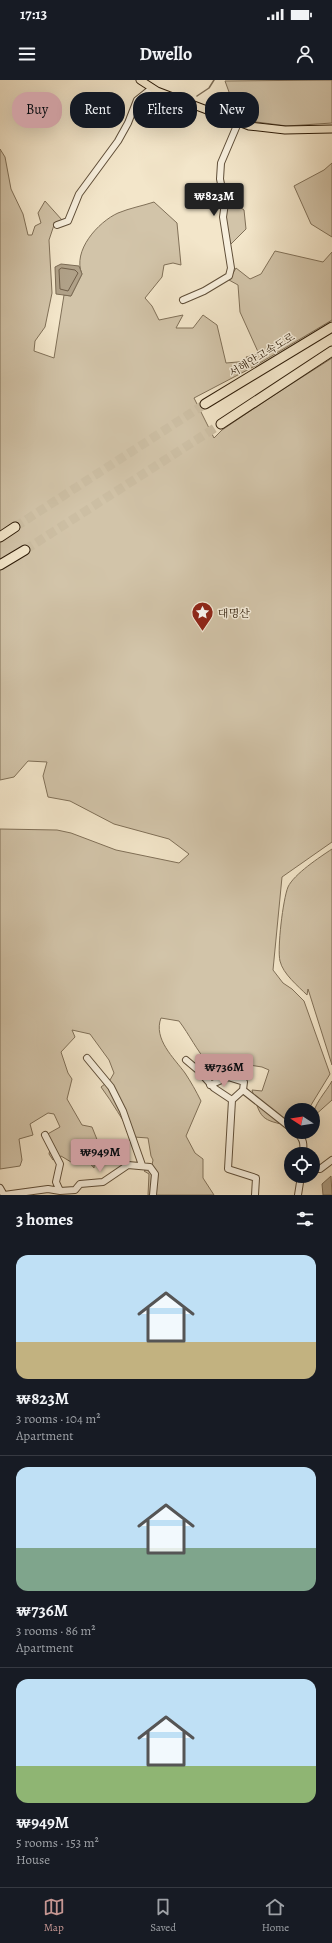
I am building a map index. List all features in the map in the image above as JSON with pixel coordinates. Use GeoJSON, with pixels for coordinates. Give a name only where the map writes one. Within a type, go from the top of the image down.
{"type":"FeatureCollection","features":[{"type":"Feature","properties":{"kind":"highway","name":"서해안고속도로"},"geometry":{"type":"LineString","coordinates":[[204,404],[332,327]]}},
{"type":"Feature","properties":{"kind":"highway"},"geometry":{"type":"LineString","coordinates":[[221,424],[332,351]]}},
{"type":"Feature","properties":{"kind":"highway"},"geometry":{"type":"LineString","coordinates":[[0,537],[15,527]]}},
{"type":"Feature","properties":{"kind":"highway"},"geometry":{"type":"LineString","coordinates":[[0,565],[25,550]]}},
{"type":"Feature","properties":{"kind":"main road"},"geometry":{"type":"LineString","coordinates":[[140,80],[152,88],[205,110]]}},
{"type":"Feature","properties":{"kind":"main road"},"geometry":{"type":"LineString","coordinates":[[259,128],[266,129],[332,129]]}},
{"type":"Feature","properties":{"kind":"street"},"geometry":{"type":"LineString","coordinates":[[57,225],[68,221],[79,194],[118,140],[128,123],[137,100],[152,88]]}},
{"type":"Feature","properties":{"kind":"street"},"geometry":{"type":"LineString","coordinates":[[182,300],[204,291],[229,276],[231,268],[222,217],[225,203],[220,179],[220,163],[236,128]]}},
{"type":"Feature","properties":{"kind":"street"},"geometry":{"type":"LineString","coordinates":[[87,1058],[111,1087],[123,1112],[142,1165]]}},
{"type":"Feature","properties":{"kind":"street"},"geometry":{"type":"LineString","coordinates":[[186,1060],[199,1071],[210,1084],[232,1100]]}},
{"type":"Feature","properties":{"kind":"street"},"geometry":{"type":"LineString","coordinates":[[210,1084],[228,1077],[244,1082],[243,1090],[232,1100],[228,1169],[256,1178],[255,1195]]}},
{"type":"Feature","properties":{"kind":"street"},"geometry":{"type":"LineString","coordinates":[[243,1090],[284,1122]]}},
{"type":"Feature","properties":{"kind":"street"},"geometry":{"type":"LineString","coordinates":[[45,1135],[60,1164],[56,1182],[60,1191]]}},
{"type":"Feature","properties":{"kind":"street"},"geometry":{"type":"LineString","coordinates":[[320,1169],[332,1160]]}},
{"type":"Feature","properties":{"kind":"street"},"geometry":{"type":"LineString","coordinates":[[0,1188],[4,1195],[75,1190],[80,1184],[103,1182],[128,1165],[142,1165],[150,1167],[155,1174],[153,1195]]}},
{"type":"Feature","properties":{"kind":"street"},"geometry":{"type":"LineString","coordinates":[[298,1195],[300,1183]]}},
{"type":"Feature","properties":{"kind":"shaded area"},"geometry":{"type":"Polygon","coordinates":[[[332,80],[332,123],[287,126],[259,122],[259,92],[229,92],[225,81],[332,80]]]}},
{"type":"Feature","properties":{"kind":"shaded area"},"geometry":{"type":"Polygon","coordinates":[[[0,149],[5,157],[11,189],[23,214],[28,235],[32,235],[35,226],[41,223],[38,213],[45,201],[62,220],[54,225],[49,240],[52,293],[45,327],[35,341],[34,351],[54,358],[64,295],[71,296],[82,274],[80,265],[84,247],[95,230],[110,217],[122,211],[154,202],[177,223],[181,265],[173,263],[164,265],[162,277],[145,298],[152,306],[159,320],[183,315],[176,328],[193,328],[203,315],[217,325],[226,363],[249,361],[246,357],[259,354],[240,312],[238,285],[229,280],[236,268],[250,279],[261,274],[275,251],[323,262],[332,252],[332,320],[255,366],[194,398],[214,438],[222,430],[332,358],[332,842],[282,877],[273,970],[283,983],[292,989],[304,1001],[330,1074],[312,1103],[284,1103],[284,1124],[273,1122],[267,1120],[260,1113],[252,1090],[262,1091],[269,1070],[262,1067],[218,1060],[208,1063],[179,1021],[161,1018],[159,1026],[162,1041],[170,1055],[187,1076],[201,1101],[186,1136],[195,1153],[203,1159],[203,1178],[214,1195],[148,1195],[149,1174],[144,1171],[152,1165],[153,1160],[148,1138],[134,1137],[101,1087],[110,1080],[114,1073],[109,1060],[90,1034],[72,1030],[75,1037],[61,1052],[68,1073],[72,1079],[67,1099],[82,1125],[92,1127],[100,1147],[95,1152],[94,1168],[80,1152],[80,1162],[71,1162],[61,1156],[53,1160],[49,1154],[50,1149],[44,1136],[60,1127],[54,1114],[48,1113],[30,1124],[33,1135],[19,1139],[22,1160],[20,1166],[0,1169],[0,829],[57,830],[71,833],[116,850],[179,863],[189,854],[169,839],[114,824],[70,801],[48,797],[43,776],[47,762],[28,761],[14,777],[0,780],[0,149]]]}},
{"type":"Feature","properties":{"kind":"shaded area"},"geometry":{"type":"Polygon","coordinates":[[[332,163],[332,237],[311,224],[294,186],[324,170],[332,163]]]}},
{"type":"Feature","properties":{"kind":"shaded area"},"geometry":{"type":"Polygon","coordinates":[[[227,202],[233,202],[244,210],[246,229],[229,246],[225,222],[227,202]]]}},
{"type":"Feature","properties":{"kind":"shaded area"},"geometry":{"type":"Polygon","coordinates":[[[332,849],[332,1065],[308,989],[307,995],[284,971],[280,961],[279,946],[284,902],[288,887],[301,871],[332,849]]]}},
{"type":"Feature","properties":{"kind":"shaded area"},"geometry":{"type":"Polygon","coordinates":[[[332,1081],[332,1100],[320,1111],[320,1103],[317,1103],[332,1081]]]}},
{"type":"Feature","properties":{"kind":"water"},"geometry":{"type":"Polygon","coordinates":[[[61,264],[79,266],[82,274],[71,296],[56,294],[55,267],[61,264]]]}},
{"type":"Feature","properties":{"kind":"water"},"geometry":{"type":"Polygon","coordinates":[[[331,1176],[332,1195],[323,1195],[322,1184],[331,1176]]]}},
{"type":"Feature","properties":{"kind":"waterway"},"geometry":{"type":"LineString","coordinates":[[197,96],[209,88],[214,80]]}},
{"type":"Feature","properties":{"kind":"tunnel"},"geometry":{"type":"LineString","coordinates":[[15,527],[205,404]]}},
{"type":"Feature","properties":{"kind":"tunnel"},"geometry":{"type":"LineString","coordinates":[[25,550],[221,424]]}},
{"type":"Feature","properties":{"kind":"place","name":"대명산"},"geometry":{"type":"Point","coordinates":[203,632]}}]}
